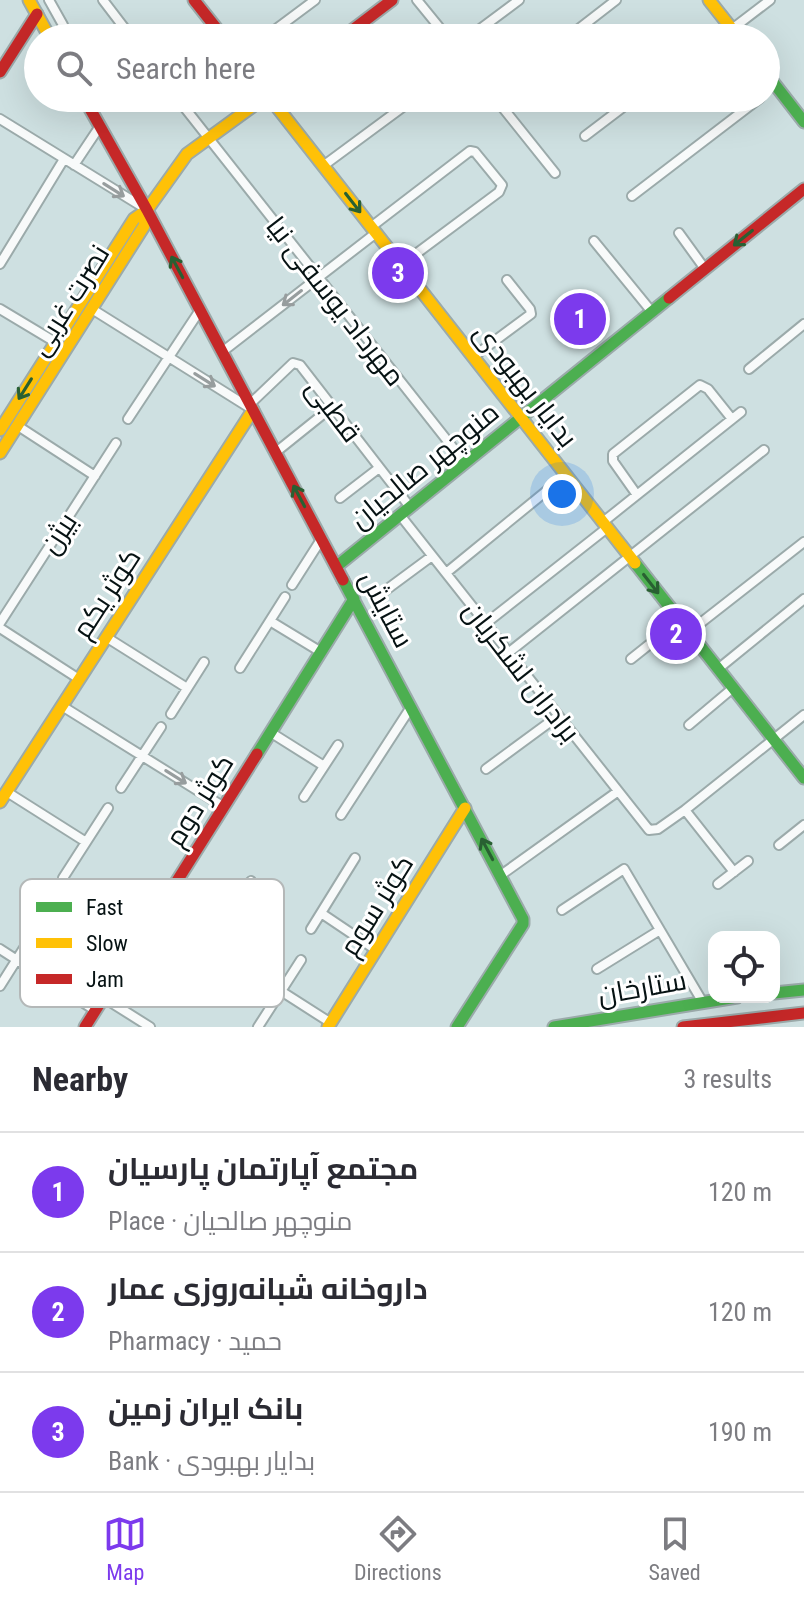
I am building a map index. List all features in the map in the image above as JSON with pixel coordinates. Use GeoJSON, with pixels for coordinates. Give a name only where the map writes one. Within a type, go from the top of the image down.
{"type":"FeatureCollection","features":[{"type":"Feature","properties":{"kind":"street"},"geometry":{"type":"LineString","coordinates":[[29,0],[42,24]]}},
{"type":"Feature","properties":{"kind":"street"},"geometry":{"type":"LineString","coordinates":[[49,0],[62,24]]}},
{"type":"Feature","properties":{"kind":"street"},"geometry":{"type":"LineString","coordinates":[[103,0],[121,24]]}},
{"type":"Feature","properties":{"kind":"street"},"geometry":{"type":"LineString","coordinates":[[194,0],[213,24]]}},
{"type":"Feature","properties":{"kind":"street"},"geometry":{"type":"LineString","coordinates":[[283,24],[315,0]]}},
{"type":"Feature","properties":{"kind":"street"},"geometry":{"type":"LineString","coordinates":[[360,24],[392,0]]}},
{"type":"Feature","properties":{"kind":"street"},"geometry":{"type":"LineString","coordinates":[[417,0],[437,24]]}},
{"type":"Feature","properties":{"kind":"street"},"geometry":{"type":"LineString","coordinates":[[487,24],[519,0]]}},
{"type":"Feature","properties":{"kind":"street"},"geometry":{"type":"LineString","coordinates":[[585,24],[616,0]]}},
{"type":"Feature","properties":{"kind":"street"},"geometry":{"type":"LineString","coordinates":[[709,0],[728,24]]}},
{"type":"Feature","properties":{"kind":"street"},"geometry":{"type":"LineString","coordinates":[[741,24],[770,0]]}},
{"type":"Feature","properties":{"kind":"street"},"geometry":{"type":"LineString","coordinates":[[31,24],[37,14]]}},
{"type":"Feature","properties":{"kind":"street"},"geometry":{"type":"LineString","coordinates":[[0,72],[24,34]]}},
{"type":"Feature","properties":{"kind":"street"},"geometry":{"type":"LineString","coordinates":[[780,97],[802,116]]}},
{"type":"Feature","properties":{"kind":"street","name":"ستایش"},"geometry":{"type":"LineString","coordinates":[[92,112],[523,919],[523,924],[457,1027]]}},
{"type":"Feature","properties":{"kind":"street","name":"مهرداد یوسفی نیا"},"geometry":{"type":"LineString","coordinates":[[188,112],[465,463]]}},
{"type":"Feature","properties":{"kind":"street","name":"نصرت غربی"},"geometry":{"type":"LineString","coordinates":[[0,430],[134,219],[147,210],[181,160],[247,112]]}},
{"type":"Feature","properties":{"kind":"street","name":"بدایار بهبودی"},"geometry":{"type":"LineString","coordinates":[[279,112],[804,778]]}},
{"type":"Feature","properties":{"kind":"street"},"geometry":{"type":"LineString","coordinates":[[323,166],[396,112]]}},
{"type":"Feature","properties":{"kind":"street"},"geometry":{"type":"LineString","coordinates":[[506,112],[555,173]]}},
{"type":"Feature","properties":{"kind":"street"},"geometry":{"type":"LineString","coordinates":[[585,136],[617,112]]}},
{"type":"Feature","properties":{"kind":"street"},"geometry":{"type":"LineString","coordinates":[[632,196],[742,112]]}},
{"type":"Feature","properties":{"kind":"street"},"geometry":{"type":"LineString","coordinates":[[0,119],[147,210]]}},
{"type":"Feature","properties":{"kind":"street"},"geometry":{"type":"LineString","coordinates":[[74,165],[100,126]]}},
{"type":"Feature","properties":{"kind":"street"},"geometry":{"type":"LineString","coordinates":[[222,352],[318,278],[470,151],[475,152],[502,185],[501,189],[401,265]]}},
{"type":"Feature","properties":{"kind":"street"},"geometry":{"type":"LineString","coordinates":[[0,264],[64,159]]}},
{"type":"Feature","properties":{"kind":"street","name":"منوچهر صالحیان"},"geometry":{"type":"LineString","coordinates":[[337,566],[804,189]]}},
{"type":"Feature","properties":{"kind":"street","name":"نصرت غربی"},"geometry":{"type":"LineString","coordinates":[[0,453],[144,226],[147,210]]}},
{"type":"Feature","properties":{"kind":"street"},"geometry":{"type":"LineString","coordinates":[[679,233],[705,269]]}},
{"type":"Feature","properties":{"kind":"street"},"geometry":{"type":"LineString","coordinates":[[594,241],[652,312]]}},
{"type":"Feature","properties":{"kind":"street"},"geometry":{"type":"LineString","coordinates":[[473,357],[531,314],[507,280]]}},
{"type":"Feature","properties":{"kind":"street"},"geometry":{"type":"LineString","coordinates":[[0,309],[55,342]]}},
{"type":"Feature","properties":{"kind":"street"},"geometry":{"type":"LineString","coordinates":[[92,309],[252,407]]}},
{"type":"Feature","properties":{"kind":"street"},"geometry":{"type":"LineString","coordinates":[[128,419],[200,310]]}},
{"type":"Feature","properties":{"kind":"street"},"geometry":{"type":"LineString","coordinates":[[749,369],[804,324]]}},
{"type":"Feature","properties":{"kind":"street","name":"قطبی"},"geometry":{"type":"LineString","coordinates":[[252,407],[297,363],[379,468],[405,511]]}},
{"type":"Feature","properties":{"kind":"street"},"geometry":{"type":"LineString","coordinates":[[637,495],[612,457],[625,444],[700,385],[708,389],[732,419]]}},
{"type":"Feature","properties":{"kind":"street","name":"کوثر یکم"},"geometry":{"type":"LineString","coordinates":[[3,797],[252,407]]}},
{"type":"Feature","properties":{"kind":"street"},"geometry":{"type":"LineString","coordinates":[[276,452],[332,407]]}},
{"type":"Feature","properties":{"kind":"street"},"geometry":{"type":"LineString","coordinates":[[485,624],[637,495],[741,412]]}},
{"type":"Feature","properties":{"kind":"street"},"geometry":{"type":"LineString","coordinates":[[18,426],[95,476]]}},
{"type":"Feature","properties":{"kind":"street","name":"بیژن"},"geometry":{"type":"LineString","coordinates":[[0,626],[116,443]]}},
{"type":"Feature","properties":{"kind":"street"},"geometry":{"type":"LineString","coordinates":[[508,653],[764,450]]}},
{"type":"Feature","properties":{"kind":"street"},"geometry":{"type":"LineString","coordinates":[[340,498],[379,468]]}},
{"type":"Feature","properties":{"kind":"street"},"geometry":{"type":"LineString","coordinates":[[446,573],[566,475]]}},
{"type":"Feature","properties":{"kind":"street","name":"برادران لشکریان"},"geometry":{"type":"LineString","coordinates":[[405,511],[432,556],[645,827],[655,831],[685,810]]}},
{"type":"Feature","properties":{"kind":"street"},"geometry":{"type":"LineString","coordinates":[[292,585],[322,538]]}},
{"type":"Feature","properties":{"kind":"street"},"geometry":{"type":"LineString","coordinates":[[689,632],[804,542]]}},
{"type":"Feature","properties":{"kind":"street"},"geometry":{"type":"LineString","coordinates":[[386,590],[432,556]]}},
{"type":"Feature","properties":{"kind":"street"},"geometry":{"type":"LineString","coordinates":[[240,668],[285,597]]}},
{"type":"Feature","properties":{"kind":"street","name":"کوثر دوم"},"geometry":{"type":"LineString","coordinates":[[179,879],[354,599]]}},
{"type":"Feature","properties":{"kind":"street"},"geometry":{"type":"LineString","coordinates":[[718,669],[804,599]]}},
{"type":"Feature","properties":{"kind":"street"},"geometry":{"type":"LineString","coordinates":[[631,659],[680,620]]}},
{"type":"Feature","properties":{"kind":"street"},"geometry":{"type":"LineString","coordinates":[[270,621],[321,652]]}},
{"type":"Feature","properties":{"kind":"street"},"geometry":{"type":"LineString","coordinates":[[0,626],[79,679]]}},
{"type":"Feature","properties":{"kind":"street"},"geometry":{"type":"LineString","coordinates":[[106,637],[187,688]]}},
{"type":"Feature","properties":{"kind":"street"},"geometry":{"type":"LineString","coordinates":[[171,714],[204,662]]}},
{"type":"Feature","properties":{"kind":"street"},"geometry":{"type":"LineString","coordinates":[[689,725],[733,688]]}},
{"type":"Feature","properties":{"kind":"street"},"geometry":{"type":"LineString","coordinates":[[62,706],[224,807]]}},
{"type":"Feature","properties":{"kind":"street"},"geometry":{"type":"LineString","coordinates":[[341,815],[411,707]]}},
{"type":"Feature","properties":{"kind":"street"},"geometry":{"type":"LineString","coordinates":[[734,872],[685,810],[804,715]]}},
{"type":"Feature","properties":{"kind":"street"},"geometry":{"type":"LineString","coordinates":[[486,769],[558,716]]}},
{"type":"Feature","properties":{"kind":"street"},"geometry":{"type":"LineString","coordinates":[[121,788],[161,727]]}},
{"type":"Feature","properties":{"kind":"street"},"geometry":{"type":"LineString","coordinates":[[270,732],[324,766]]}},
{"type":"Feature","properties":{"kind":"street"},"geometry":{"type":"LineString","coordinates":[[304,797],[338,745]]}},
{"type":"Feature","properties":{"kind":"street"},"geometry":{"type":"LineString","coordinates":[[501,875],[617,792]]}},
{"type":"Feature","properties":{"kind":"street"},"geometry":{"type":"LineString","coordinates":[[3,797],[86,842]]}},
{"type":"Feature","properties":{"kind":"street"},"geometry":{"type":"LineString","coordinates":[[63,878],[108,808]]}},
{"type":"Feature","properties":{"kind":"street","name":"کوثر سوم"},"geometry":{"type":"LineString","coordinates":[[330,1025],[465,808]]}},
{"type":"Feature","properties":{"kind":"street"},"geometry":{"type":"LineString","coordinates":[[779,845],[804,825]]}},
{"type":"Feature","properties":{"kind":"street"},"geometry":{"type":"LineString","coordinates":[[311,929],[355,858]]}},
{"type":"Feature","properties":{"kind":"street"},"geometry":{"type":"LineString","coordinates":[[718,884],[748,861]]}},
{"type":"Feature","properties":{"kind":"street"},"geometry":{"type":"LineString","coordinates":[[562,910],[624,869],[702,1001]]}},
{"type":"Feature","properties":{"kind":"street"},"geometry":{"type":"LineString","coordinates":[[321,913],[376,950]]}},
{"type":"Feature","properties":{"kind":"street"},"geometry":{"type":"LineString","coordinates":[[597,969],[660,930]]}},
{"type":"Feature","properties":{"kind":"street"},"geometry":{"type":"LineString","coordinates":[[0,949],[20,962]]}},
{"type":"Feature","properties":{"kind":"street"},"geometry":{"type":"LineString","coordinates":[[0,986],[20,955]]}},
{"type":"Feature","properties":{"kind":"street"},"geometry":{"type":"LineString","coordinates":[[284,986],[301,960]]}},
{"type":"Feature","properties":{"kind":"street"},"geometry":{"type":"LineString","coordinates":[[780,992],[804,990]]}},
{"type":"Feature","properties":{"kind":"street"},"geometry":{"type":"LineString","coordinates":[[284,993],[330,1025]]}},
{"type":"Feature","properties":{"kind":"street","name":"ستارخان"},"geometry":{"type":"LineString","coordinates":[[554,1027],[708,1000]]}},
{"type":"Feature","properties":{"kind":"street"},"geometry":{"type":"LineString","coordinates":[[90,1007],[96,1011]]}},
{"type":"Feature","properties":{"kind":"street","name":"کوثر دوم"},"geometry":{"type":"LineString","coordinates":[[85,1027],[98,1007]]}},
{"type":"Feature","properties":{"kind":"street"},"geometry":{"type":"LineString","coordinates":[[118,1007],[150,1027]]}},
{"type":"Feature","properties":{"kind":"street"},"geometry":{"type":"LineString","coordinates":[[258,1027],[271,1007]]}},
{"type":"Feature","properties":{"kind":"street","name":"ستارخان"},"geometry":{"type":"LineString","coordinates":[[683,1027],[804,1013]]}},
{"type":"Feature","properties":{"kind":"traffic: fast"},"geometry":{"type":"LineString","coordinates":[[780,91],[804,122]]}},
{"type":"Feature","properties":{"kind":"traffic: fast"},"geometry":{"type":"LineString","coordinates":[[337,566],[669,298]]}},
{"type":"Feature","properties":{"kind":"traffic: fast"},"geometry":{"type":"LineString","coordinates":[[635,563],[804,778]]}},
{"type":"Feature","properties":{"kind":"traffic: fast"},"geometry":{"type":"LineString","coordinates":[[343,580],[523,919],[523,924],[457,1027]]}},
{"type":"Feature","properties":{"kind":"traffic: fast"},"geometry":{"type":"LineString","coordinates":[[257,754],[354,599]]}},
{"type":"Feature","properties":{"kind":"traffic: fast"},"geometry":{"type":"LineString","coordinates":[[780,992],[804,990]]}},
{"type":"Feature","properties":{"kind":"traffic: fast"},"geometry":{"type":"LineString","coordinates":[[554,1027],[708,1002]]}},
{"type":"Feature","properties":{"kind":"traffic: slow"},"geometry":{"type":"LineString","coordinates":[[29,0],[42,24]]}},
{"type":"Feature","properties":{"kind":"traffic: slow"},"geometry":{"type":"LineString","coordinates":[[709,0],[728,24]]}},
{"type":"Feature","properties":{"kind":"traffic: slow"},"geometry":{"type":"LineString","coordinates":[[0,430],[134,219],[147,210],[187,154],[245,112]]}},
{"type":"Feature","properties":{"kind":"traffic: slow"},"geometry":{"type":"LineString","coordinates":[[281,112],[635,563]]}},
{"type":"Feature","properties":{"kind":"traffic: slow"},"geometry":{"type":"LineString","coordinates":[[0,453],[144,226],[147,211]]}},
{"type":"Feature","properties":{"kind":"traffic: slow"},"geometry":{"type":"LineString","coordinates":[[0,802],[253,410]]}},
{"type":"Feature","properties":{"kind":"traffic: slow"},"geometry":{"type":"LineString","coordinates":[[328,1027],[465,808]]}},
{"type":"Feature","properties":{"kind":"traffic: jam"},"geometry":{"type":"LineString","coordinates":[[194,0],[213,24]]}},
{"type":"Feature","properties":{"kind":"traffic: jam"},"geometry":{"type":"LineString","coordinates":[[360,24],[392,0]]}},
{"type":"Feature","properties":{"kind":"traffic: jam"},"geometry":{"type":"LineString","coordinates":[[31,24],[37,14]]}},
{"type":"Feature","properties":{"kind":"traffic: jam"},"geometry":{"type":"LineString","coordinates":[[0,72],[24,34]]}},
{"type":"Feature","properties":{"kind":"traffic: jam"},"geometry":{"type":"LineString","coordinates":[[92,112],[343,580]]}},
{"type":"Feature","properties":{"kind":"traffic: jam"},"geometry":{"type":"LineString","coordinates":[[669,298],[804,189]]}},
{"type":"Feature","properties":{"kind":"traffic: jam"},"geometry":{"type":"LineString","coordinates":[[178,879],[257,754]]}},
{"type":"Feature","properties":{"kind":"traffic: jam"},"geometry":{"type":"LineString","coordinates":[[85,1027],[98,1007]]}},
{"type":"Feature","properties":{"kind":"traffic: jam"},"geometry":{"type":"LineString","coordinates":[[683,1027],[804,1013]]}},
{"type":"Feature","properties":{"kind":"place","name":"بانک ایران زمین"},"geometry":{"type":"Point","coordinates":[398,273]}},
{"type":"Feature","properties":{"kind":"place","name":"مجتمع آپارتمان پارسیان"},"geometry":{"type":"Point","coordinates":[580,319]}},
{"type":"Feature","properties":{"kind":"place","name":"داروخانه شبانه‌روزی عمار"},"geometry":{"type":"Point","coordinates":[676,634]}}]}
